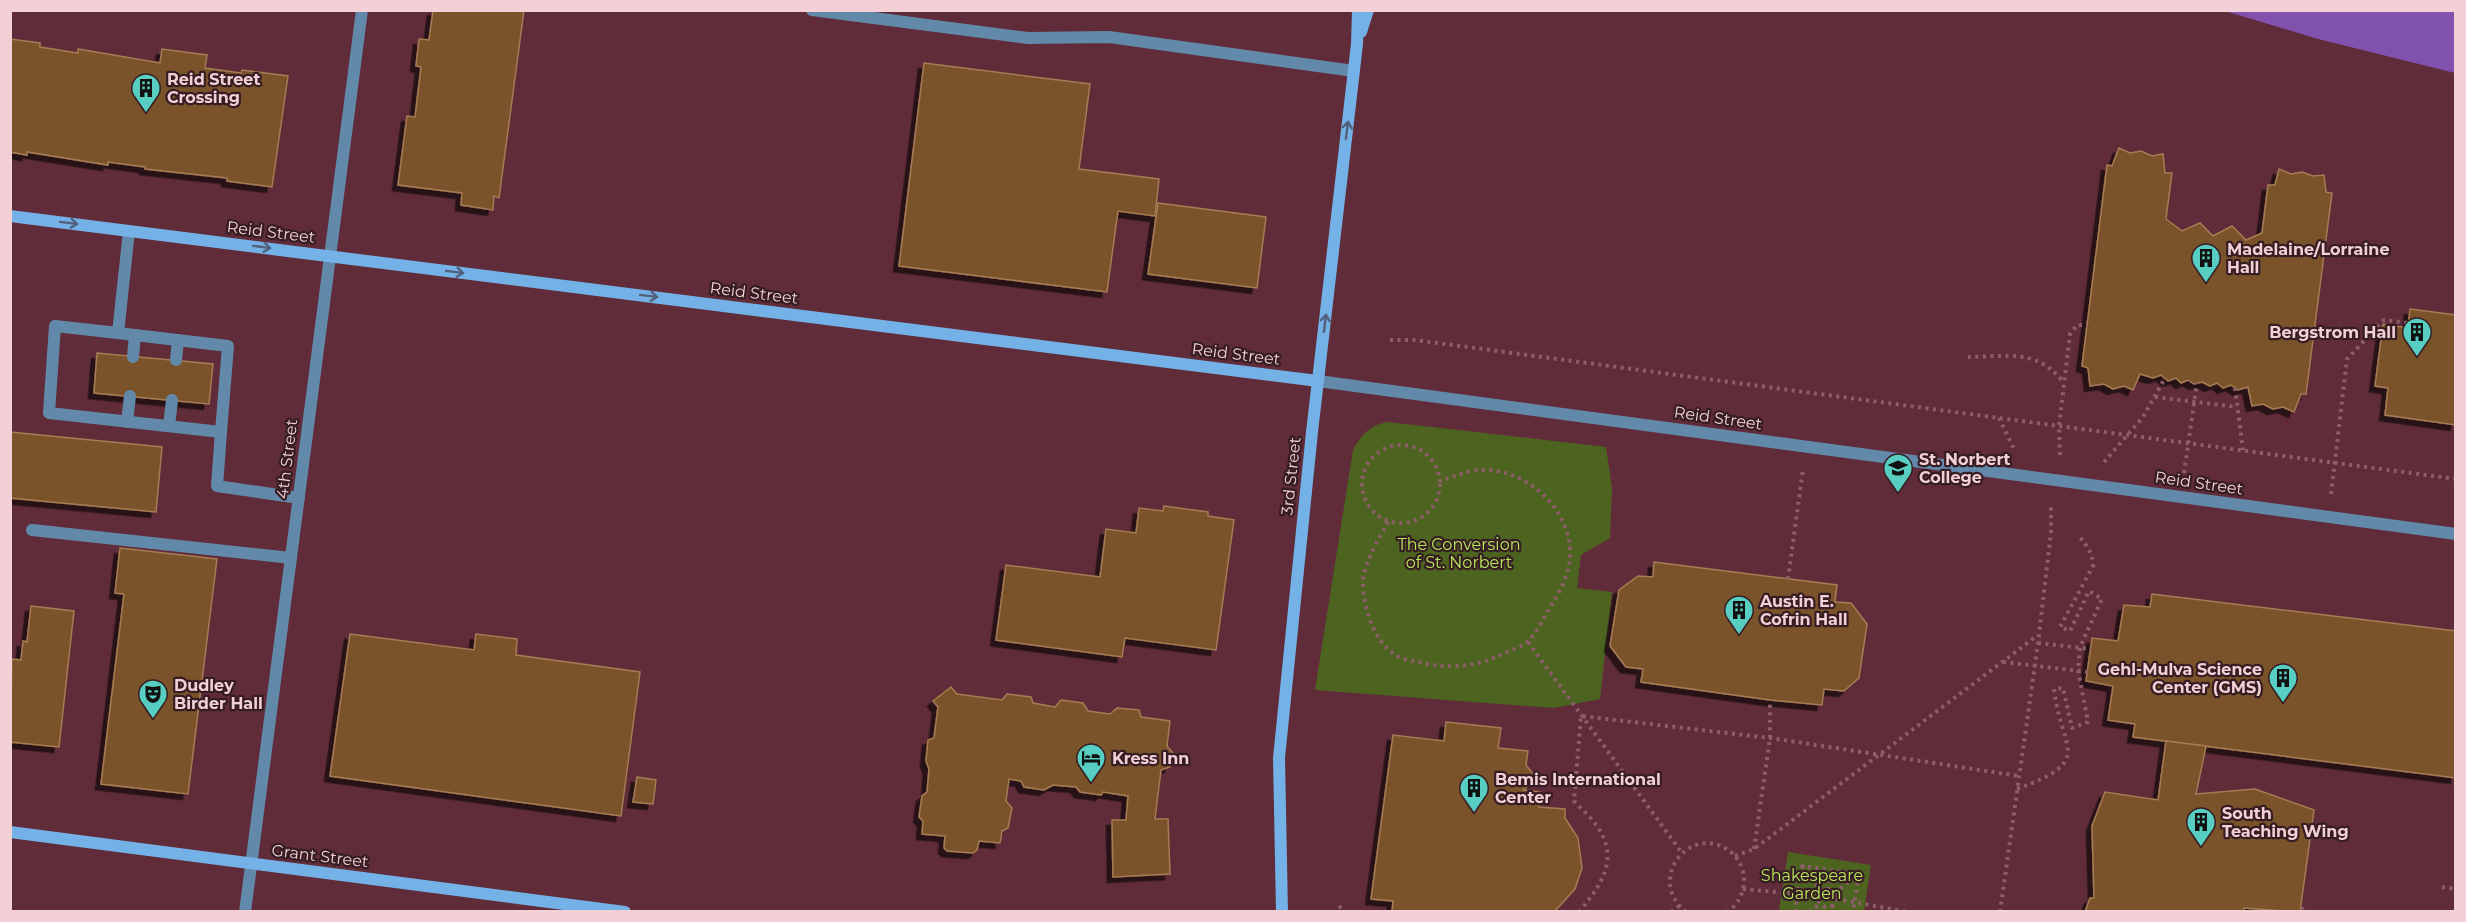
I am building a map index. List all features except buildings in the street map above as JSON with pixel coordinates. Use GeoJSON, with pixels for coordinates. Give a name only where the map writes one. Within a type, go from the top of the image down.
{"type":"FeatureCollection","features":[{"type":"Feature","properties":{"kind":"main road"},"geometry":{"type":"LineString","coordinates":[[1357,44],[1358,10]]}},
{"type":"Feature","properties":{"kind":"main road"},"geometry":{"type":"LineString","coordinates":[[1357,44],[1368,10]]}},
{"type":"Feature","properties":{"kind":"main road","name":"3rd Street"},"geometry":{"type":"LineString","coordinates":[[1282,912],[1279,758],[1318,381],[1357,44]]}},
{"type":"Feature","properties":{"kind":"main road","name":"Reid Street"},"geometry":{"type":"LineString","coordinates":[[10,216],[1318,381]]}},
{"type":"Feature","properties":{"kind":"main road","name":"Grant Street"},"geometry":{"type":"LineString","coordinates":[[10,832],[625,912]]}},
{"type":"Feature","properties":{"kind":"street","name":"4th Street"},"geometry":{"type":"LineString","coordinates":[[245,912],[362,10]]}},
{"type":"Feature","properties":{"kind":"street"},"geometry":{"type":"LineString","coordinates":[[812,10],[1028,38],[1109,36],[1354,71]]}},
{"type":"Feature","properties":{"kind":"street"},"geometry":{"type":"LineString","coordinates":[[118,333],[129,231]]}},
{"type":"Feature","properties":{"kind":"street"},"geometry":{"type":"LineString","coordinates":[[221,432],[49,413],[55,326],[228,346],[217,486],[299,498]]}},
{"type":"Feature","properties":{"kind":"street"},"geometry":{"type":"LineString","coordinates":[[133,357],[135,335]]}},
{"type":"Feature","properties":{"kind":"street"},"geometry":{"type":"LineString","coordinates":[[176,360],[178,340]]}},
{"type":"Feature","properties":{"kind":"street","name":"Reid Street"},"geometry":{"type":"LineString","coordinates":[[1318,381],[2456,534]]}},
{"type":"Feature","properties":{"kind":"street"},"geometry":{"type":"LineString","coordinates":[[127,422],[130,396]]}},
{"type":"Feature","properties":{"kind":"street"},"geometry":{"type":"LineString","coordinates":[[169,426],[172,400]]}},
{"type":"Feature","properties":{"kind":"street"},"geometry":{"type":"LineString","coordinates":[[32,530],[291,558]]}},
{"type":"Feature","properties":{"kind":"path"},"geometry":{"type":"LineString","coordinates":[[2328,517],[2347,358],[2384,320],[2409,323]]}},
{"type":"Feature","properties":{"kind":"path"},"geometry":{"type":"LineString","coordinates":[[2000,912],[2039,635],[2070,334],[2077,325],[2087,325]]}},
{"type":"Feature","properties":{"kind":"path"},"geometry":{"type":"LineString","coordinates":[[1390,340],[1416,340],[2456,479]]}},
{"type":"Feature","properties":{"kind":"path"},"geometry":{"type":"LineString","coordinates":[[1968,357],[2015,357],[2035,360],[2044,364],[2064,382]]}},
{"type":"Feature","properties":{"kind":"path"},"geometry":{"type":"LineString","coordinates":[[2083,485],[2143,417],[2165,378]]}},
{"type":"Feature","properties":{"kind":"path"},"geometry":{"type":"LineString","coordinates":[[2181,497],[2197,383]]}},
{"type":"Feature","properties":{"kind":"path"},"geometry":{"type":"LineString","coordinates":[[2235,388],[2243,450]]}},
{"type":"Feature","properties":{"kind":"path"},"geometry":{"type":"LineString","coordinates":[[2154,397],[2237,407]]}},
{"type":"Feature","properties":{"kind":"path"},"geometry":{"type":"LineString","coordinates":[[1401,444],[1412,446],[1432,459],[1441,481],[1440,492],[1429,512],[1410,523],[1388,522],[1377,516],[1363,496],[1361,483],[1363,471],[1369,460],[1389,446],[1401,444]]}},
{"type":"Feature","properties":{"kind":"path"},"geometry":{"type":"LineString","coordinates":[[1788,579],[1806,447]]}},
{"type":"Feature","properties":{"kind":"path"},"geometry":{"type":"LineString","coordinates":[[1388,522],[1372,550],[1363,583],[1369,620],[1381,641],[1398,657],[1431,666],[1463,667],[1489,661],[1528,642],[1561,591],[1570,558],[1566,528],[1554,507],[1536,487],[1514,474],[1488,470],[1462,473],[1441,481]]}},
{"type":"Feature","properties":{"kind":"path"},"geometry":{"type":"LineString","coordinates":[[2017,789],[2039,781],[2060,769],[2067,760],[2067,743],[2054,689],[2063,688],[2072,728],[2088,722],[2078,670],[2080,647],[2102,599],[2089,591],[2070,630],[2060,627],[2092,570],[2093,557],[2079,536]]}},
{"type":"Feature","properties":{"kind":"path"},"geometry":{"type":"LineString","coordinates":[[1735,856],[1754,849],[2039,635]]}},
{"type":"Feature","properties":{"kind":"path"},"geometry":{"type":"LineString","coordinates":[[1528,642],[1682,853]]}},
{"type":"Feature","properties":{"kind":"path"},"geometry":{"type":"LineString","coordinates":[[2038,643],[2091,649]]}},
{"type":"Feature","properties":{"kind":"path"},"geometry":{"type":"LineString","coordinates":[[2003,663],[2088,672]]}},
{"type":"Feature","properties":{"kind":"path"},"geometry":{"type":"LineString","coordinates":[[1754,849],[1770,738],[1770,700]]}},
{"type":"Feature","properties":{"kind":"path"},"geometry":{"type":"LineString","coordinates":[[1581,716],[1770,738],[2019,776]]}},
{"type":"Feature","properties":{"kind":"path"},"geometry":{"type":"LineString","coordinates":[[1579,912],[1598,888],[1606,872],[1607,861],[1605,846],[1597,826],[1574,801],[1581,716]]}},
{"type":"Feature","properties":{"kind":"path"},"geometry":{"type":"LineString","coordinates":[[1686,912],[1672,896],[1670,873],[1682,853],[1692,846],[1704,843],[1726,849],[1742,866],[1743,889],[1739,900],[1730,911]]}},
{"type":"Feature","properties":{"kind":"path"},"geometry":{"type":"LineString","coordinates":[[1802,866],[1859,874]]}},
{"type":"Feature","properties":{"kind":"path"},"geometry":{"type":"LineString","coordinates":[[1802,866],[1822,892]]}},
{"type":"Feature","properties":{"kind":"path"},"geometry":{"type":"LineString","coordinates":[[1795,912],[1802,866]]}},
{"type":"Feature","properties":{"kind":"path"},"geometry":{"type":"LineString","coordinates":[[1828,890],[1832,870]]}},
{"type":"Feature","properties":{"kind":"path"},"geometry":{"type":"LineString","coordinates":[[1834,893],[1859,874]]}},
{"type":"Feature","properties":{"kind":"path"},"geometry":{"type":"LineString","coordinates":[[1853,912],[1859,874]]}},
{"type":"Feature","properties":{"kind":"path"},"geometry":{"type":"LineString","coordinates":[[2442,887],[2456,889]]}},
{"type":"Feature","properties":{"kind":"path"},"geometry":{"type":"LineString","coordinates":[[1743,889],[1819,896]]}},
{"type":"Feature","properties":{"kind":"path"},"geometry":{"type":"LineString","coordinates":[[1828,890],[1834,893],[1836,900],[1825,909],[1820,904],[1819,896],[1828,890]]}},
{"type":"Feature","properties":{"kind":"path"},"geometry":{"type":"LineString","coordinates":[[1836,900],[1908,912]]}},
{"type":"Feature","properties":{"kind":"path"},"geometry":{"type":"LineString","coordinates":[[1809,912],[1820,904]]}},
{"type":"Feature","properties":{"kind":"path"},"geometry":{"type":"LineString","coordinates":[[1832,905],[1837,912]]}},
{"type":"Feature","properties":{"kind":"path"},"geometry":{"type":"LineString","coordinates":[[1339,906],[1345,912]]}},
{"type":"Feature","properties":{"kind":"path"},"geometry":{"type":"LineString","coordinates":[[1671,912],[1679,906]]}},
{"type":"Feature","properties":{"kind":"path"},"geometry":{"type":"LineString","coordinates":[[2301,908],[2309,912]]}},
{"type":"Feature","properties":{"kind":"green space","name":"The Conversion of St. Norbert"},"geometry":{"type":"Polygon","coordinates":[[[1388,422],[1606,447],[1612,488],[1610,538],[1581,555],[1577,588],[1612,592],[1600,699],[1554,708],[1315,690],[1353,450],[1367,431],[1376,425],[1388,422]]]}},
{"type":"Feature","properties":{"kind":"green space","name":"Shakespeare Garden"},"geometry":{"type":"Polygon","coordinates":[[[1788,852],[1871,865],[1864,911],[1779,911],[1788,852]]]}},
{"type":"Feature","properties":{"kind":"shaded area"},"geometry":{"type":"Polygon","coordinates":[[[2225,11],[2455,11],[2455,73],[2318,39],[2225,11]]]}},
{"type":"Feature","properties":{"kind":"place","name":"Reid Street Crossing"},"geometry":{"type":"Point","coordinates":[146,114]}},
{"type":"Feature","properties":{"kind":"place","name":"Madelaine/Lorraine Hall"},"geometry":{"type":"Point","coordinates":[2206,284]}},
{"type":"Feature","properties":{"kind":"place","name":"Bergstrom Hall"},"geometry":{"type":"Point","coordinates":[2417,358]}},
{"type":"Feature","properties":{"kind":"place","name":"St. Norbert College"},"geometry":{"type":"Point","coordinates":[1898,494]}},
{"type":"Feature","properties":{"kind":"place","name":"Austin E. Cofrin Hall"},"geometry":{"type":"Point","coordinates":[1739,636]}},
{"type":"Feature","properties":{"kind":"place","name":"Gehl-Mulva Science Center (GMS)"},"geometry":{"type":"Point","coordinates":[2283,704]}},
{"type":"Feature","properties":{"kind":"place","name":"Dudley Birder Hall"},"geometry":{"type":"Point","coordinates":[153,720]}},
{"type":"Feature","properties":{"kind":"place","name":"Kress Inn"},"geometry":{"type":"Point","coordinates":[1091,784]}},
{"type":"Feature","properties":{"kind":"place","name":"Bemis International Center"},"geometry":{"type":"Point","coordinates":[1474,814]}},
{"type":"Feature","properties":{"kind":"place","name":"South Teaching Wing"},"geometry":{"type":"Point","coordinates":[2201,848]}}]}
